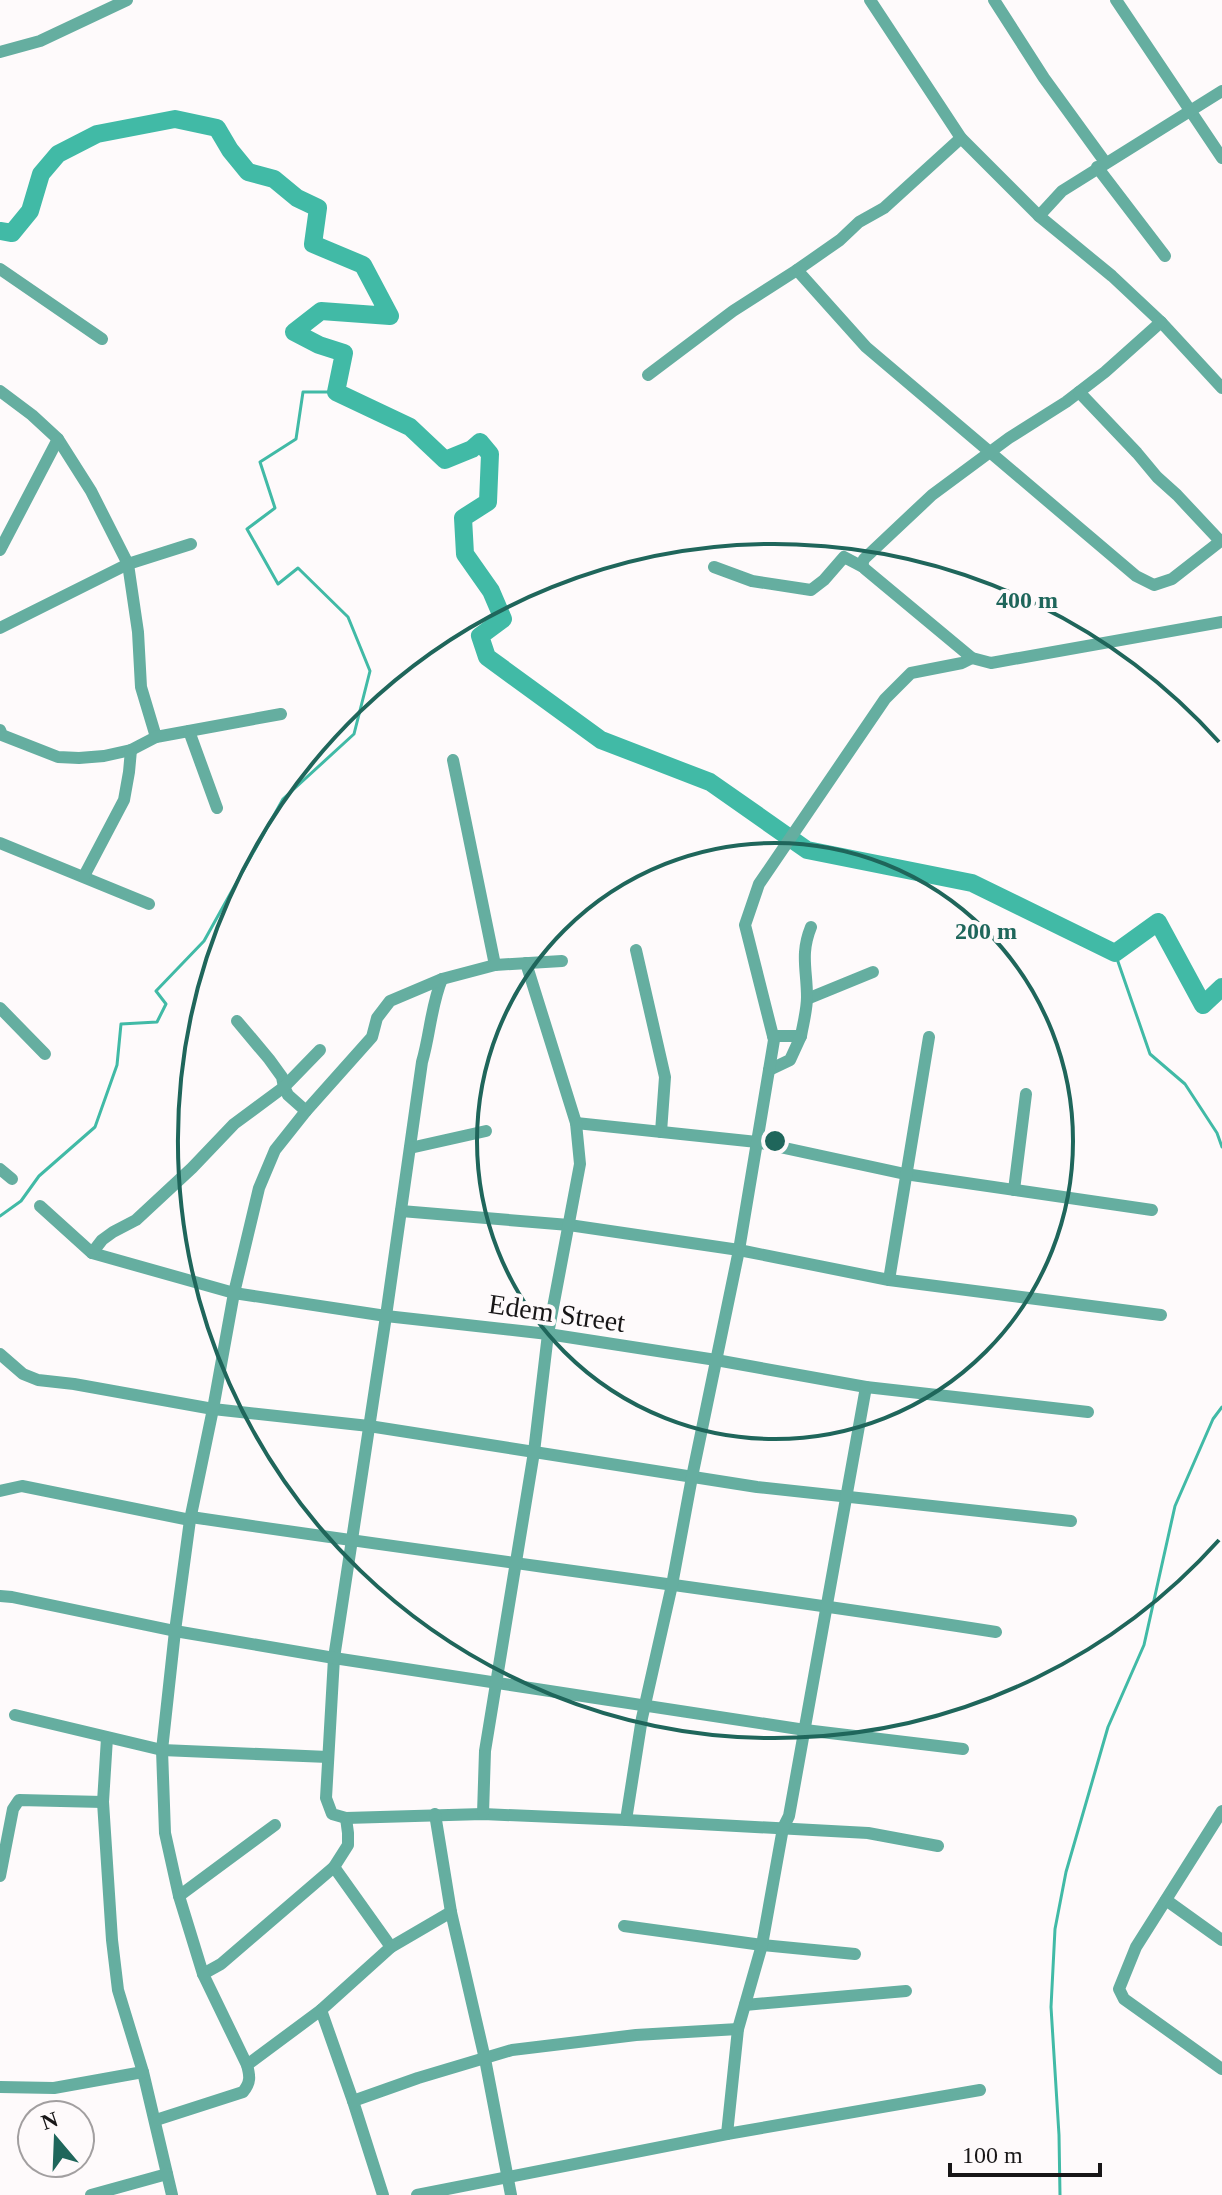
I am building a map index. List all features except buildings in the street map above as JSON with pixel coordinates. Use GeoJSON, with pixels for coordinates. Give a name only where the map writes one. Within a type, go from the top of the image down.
{"type":"FeatureCollection","features":[{"type":"Feature","properties":{"kind":"street"},"geometry":{"type":"LineString","coordinates":[[0,52],[40,41],[127,0]]}},
{"type":"Feature","properties":{"kind":"street"},"geometry":{"type":"LineString","coordinates":[[870,0],[961,138],[1039,216],[1112,276],[1161,322],[1222,388]]}},
{"type":"Feature","properties":{"kind":"street"},"geometry":{"type":"LineString","coordinates":[[994,0],[1101,165],[1165,256]]}},
{"type":"Feature","properties":{"kind":"street"},"geometry":{"type":"LineString","coordinates":[[1116,0],[1222,158]]}},
{"type":"Feature","properties":{"kind":"street"},"geometry":{"type":"LineString","coordinates":[[1039,216],[1062,191],[1222,91]]}},
{"type":"Feature","properties":{"kind":"street"},"geometry":{"type":"LineString","coordinates":[[648,375],[733,311],[840,240],[859,222],[884,208],[961,138]]}},
{"type":"Feature","properties":{"kind":"street"},"geometry":{"type":"LineString","coordinates":[[0,269],[102,339]]}},
{"type":"Feature","properties":{"kind":"street"},"geometry":{"type":"LineString","coordinates":[[797,270],[866,347],[1124,567],[1154,585],[1172,579],[1221,540],[1157,477],[1079,392]]}},
{"type":"Feature","properties":{"kind":"street"},"geometry":{"type":"LineString","coordinates":[[863,567],[864,559],[932,495],[1079,392],[1161,322]]}},
{"type":"Feature","properties":{"kind":"street"},"geometry":{"type":"LineString","coordinates":[[0,391],[58,439],[91,491],[128,564],[138,632],[141,687],[156,737]]}},
{"type":"Feature","properties":{"kind":"street"},"geometry":{"type":"LineString","coordinates":[[0,550],[58,439]]}},
{"type":"Feature","properties":{"kind":"street"},"geometry":{"type":"LineString","coordinates":[[0,628],[128,564],[191,544]]}},
{"type":"Feature","properties":{"kind":"street"},"geometry":{"type":"LineString","coordinates":[[714,567],[752,581],[811,590],[844,557],[863,567],[972,658],[991,663],[1222,622]]}},
{"type":"Feature","properties":{"kind":"street"},"geometry":{"type":"LineString","coordinates":[[626,1820],[645,1705],[739,1250],[769,1070],[773,1036],[745,925],[759,884],[885,699],[911,673],[962,663],[972,658]]}},
{"type":"Feature","properties":{"kind":"street"},"geometry":{"type":"LineString","coordinates":[[0,730],[2,735],[58,757],[79,758],[131,750],[156,737],[281,714]]}},
{"type":"Feature","properties":{"kind":"street"},"geometry":{"type":"LineString","coordinates":[[189,731],[217,808]]}},
{"type":"Feature","properties":{"kind":"street"},"geometry":{"type":"LineString","coordinates":[[84,876],[124,800],[131,750]]}},
{"type":"Feature","properties":{"kind":"street"},"geometry":{"type":"LineString","coordinates":[[453,760],[495,965]]}},
{"type":"Feature","properties":{"kind":"street"},"geometry":{"type":"LineString","coordinates":[[0,843],[149,904]]}},
{"type":"Feature","properties":{"kind":"street"},"geometry":{"type":"LineString","coordinates":[[769,1070],[790,1060],[801,1036],[807,999],[805,943],[811,927]]}},
{"type":"Feature","properties":{"kind":"street"},"geometry":{"type":"LineString","coordinates":[[636,950],[665,1077],[661,1132]]}},
{"type":"Feature","properties":{"kind":"street"},"geometry":{"type":"LineString","coordinates":[[156,2120],[243,2092],[250,2078],[247,2065],[203,1974],[179,1896],[165,1833],[162,1750],[190,1518],[234,1293],[259,1188],[275,1150],[372,1037],[377,1018],[390,1001],[442,979],[495,965],[562,961]]}},
{"type":"Feature","properties":{"kind":"street"},"geometry":{"type":"LineString","coordinates":[[483,1814],[485,1751],[534,1452],[548,1334],[580,1164],[576,1123],[526,963]]}},
{"type":"Feature","properties":{"kind":"street"},"geometry":{"type":"LineString","coordinates":[[807,999],[873,972]]}},
{"type":"Feature","properties":{"kind":"street"},"geometry":{"type":"LineString","coordinates":[[442,979],[422,1062],[334,1658],[326,1798],[328,1809],[332,1814],[346,1818],[483,1814],[783,1828],[883,1835],[938,1846]]}},
{"type":"Feature","properties":{"kind":"street"},"geometry":{"type":"LineString","coordinates":[[0,1008],[45,1054]]}},
{"type":"Feature","properties":{"kind":"street"},"geometry":{"type":"LineString","coordinates":[[237,1021],[276,1068],[288,1095],[306,1111]]}},
{"type":"Feature","properties":{"kind":"street"},"geometry":{"type":"LineString","coordinates":[[773,1036],[801,1036]]}},
{"type":"Feature","properties":{"kind":"street"},"geometry":{"type":"LineString","coordinates":[[889,1280],[929,1037]]}},
{"type":"Feature","properties":{"kind":"street"},"geometry":{"type":"LineString","coordinates":[[92,1253],[102,1240],[136,1220],[234,1124],[284,1087],[320,1050]]}},
{"type":"Feature","properties":{"kind":"street"},"geometry":{"type":"LineString","coordinates":[[1014,1190],[1026,1094]]}},
{"type":"Feature","properties":{"kind":"street"},"geometry":{"type":"LineString","coordinates":[[576,1123],[757,1142],[905,1174],[1152,1210]]}},
{"type":"Feature","properties":{"kind":"street"},"geometry":{"type":"LineString","coordinates":[[410,1148],[486,1131]]}},
{"type":"Feature","properties":{"kind":"street"},"geometry":{"type":"LineString","coordinates":[[0,1169],[12,1179]]}},
{"type":"Feature","properties":{"kind":"street","name":"Edem Street"},"geometry":{"type":"LineString","coordinates":[[40,1206],[92,1253],[234,1293],[386,1316],[548,1334],[866,1387],[1088,1412]]}},
{"type":"Feature","properties":{"kind":"street"},"geometry":{"type":"LineString","coordinates":[[401,1211],[569,1225],[739,1250],[889,1280],[1161,1315]]}},
{"type":"Feature","properties":{"kind":"street"},"geometry":{"type":"LineString","coordinates":[[0,1354],[23,1374],[38,1380],[213,1409],[369,1426],[757,1487],[1071,1521]]}},
{"type":"Feature","properties":{"kind":"street"},"geometry":{"type":"LineString","coordinates":[[727,2134],[738,2029],[762,1945],[783,1828],[789,1816],[866,1387]]}},
{"type":"Feature","properties":{"kind":"street"},"geometry":{"type":"LineString","coordinates":[[0,1491],[22,1486],[190,1518],[996,1632]]}},
{"type":"Feature","properties":{"kind":"street"},"geometry":{"type":"LineString","coordinates":[[0,1596],[175,1631],[334,1658],[805,1730],[963,1749]]}},
{"type":"Feature","properties":{"kind":"street"},"geometry":{"type":"LineString","coordinates":[[15,1715],[162,1750],[328,1757]]}},
{"type":"Feature","properties":{"kind":"street"},"geometry":{"type":"LineString","coordinates":[[107,1738],[103,1802],[118,1990],[156,2120],[172,2195]]}},
{"type":"Feature","properties":{"kind":"street"},"geometry":{"type":"LineString","coordinates":[[0,1876],[13,1809],[19,1800],[103,1802]]}},
{"type":"Feature","properties":{"kind":"street"},"geometry":{"type":"LineString","coordinates":[[1222,1811],[1136,1947],[1119,1989],[1124,1999],[1222,2069]]}},
{"type":"Feature","properties":{"kind":"street"},"geometry":{"type":"LineString","coordinates":[[435,1814],[451,1912],[485,2059],[511,2195]]}},
{"type":"Feature","properties":{"kind":"street"},"geometry":{"type":"LineString","coordinates":[[203,1974],[221,1964],[334,1867],[348,1845],[346,1818]]}},
{"type":"Feature","properties":{"kind":"street"},"geometry":{"type":"LineString","coordinates":[[179,1896],[275,1825]]}},
{"type":"Feature","properties":{"kind":"street"},"geometry":{"type":"LineString","coordinates":[[334,1867],[391,1947]]}},
{"type":"Feature","properties":{"kind":"street"},"geometry":{"type":"LineString","coordinates":[[1166,1900],[1222,1940]]}},
{"type":"Feature","properties":{"kind":"street"},"geometry":{"type":"LineString","coordinates":[[247,2065],[321,2010],[391,1947],[451,1912]]}},
{"type":"Feature","properties":{"kind":"street"},"geometry":{"type":"LineString","coordinates":[[624,1926],[855,1954]]}},
{"type":"Feature","properties":{"kind":"street"},"geometry":{"type":"LineString","coordinates":[[745,2005],[906,1991]]}},
{"type":"Feature","properties":{"kind":"street"},"geometry":{"type":"LineString","coordinates":[[321,2010],[383,2195]]}},
{"type":"Feature","properties":{"kind":"street"},"geometry":{"type":"LineString","coordinates":[[353,2101],[512,2050],[636,2035],[738,2029]]}},
{"type":"Feature","properties":{"kind":"street"},"geometry":{"type":"LineString","coordinates":[[0,2087],[54,2088],[143,2072]]}},
{"type":"Feature","properties":{"kind":"street"},"geometry":{"type":"LineString","coordinates":[[417,2195],[727,2134],[980,2090]]}},
{"type":"Feature","properties":{"kind":"street"},"geometry":{"type":"LineString","coordinates":[[91,2195],[167,2174]]}},
{"type":"Feature","properties":{"kind":"waterway"},"geometry":{"type":"LineString","coordinates":[[0,231],[12,233],[30,211],[41,174],[58,154],[97,134],[175,119],[217,128],[248,172],[274,179],[297,198],[318,208],[313,244],[363,265],[390,316],[321,311],[294,332],[344,353],[336,392],[410,427],[445,460],[472,449],[480,442],[490,454],[488,502],[463,518],[465,554],[491,591],[503,619],[480,636],[487,657],[601,740],[710,782],[807,850],[972,883],[1115,953],[1158,922],[1203,1005],[1222,987]]}},
{"type":"Feature","properties":{"kind":"waterway"},"geometry":{"type":"LineString","coordinates":[[0,1216],[21,1201],[39,1176],[95,1127],[117,1065],[121,1024],[157,1022],[166,1004],[156,991],[204,941],[283,799],[354,734],[370,671],[348,617],[298,568],[278,584],[247,529],[275,508],[260,462],[296,439],[303,392],[336,392]]}},
{"type":"Feature","properties":{"kind":"waterway"},"geometry":{"type":"LineString","coordinates":[[1115,953],[1150,1054],[1185,1084],[1217,1133],[1222,1147]]}},
{"type":"Feature","properties":{"kind":"waterway"},"geometry":{"type":"LineString","coordinates":[[1060,2195],[1051,2007],[1055,1929],[1066,1872],[1108,1727],[1144,1645],[1175,1506],[1213,1419],[1222,1407]]}}]}
